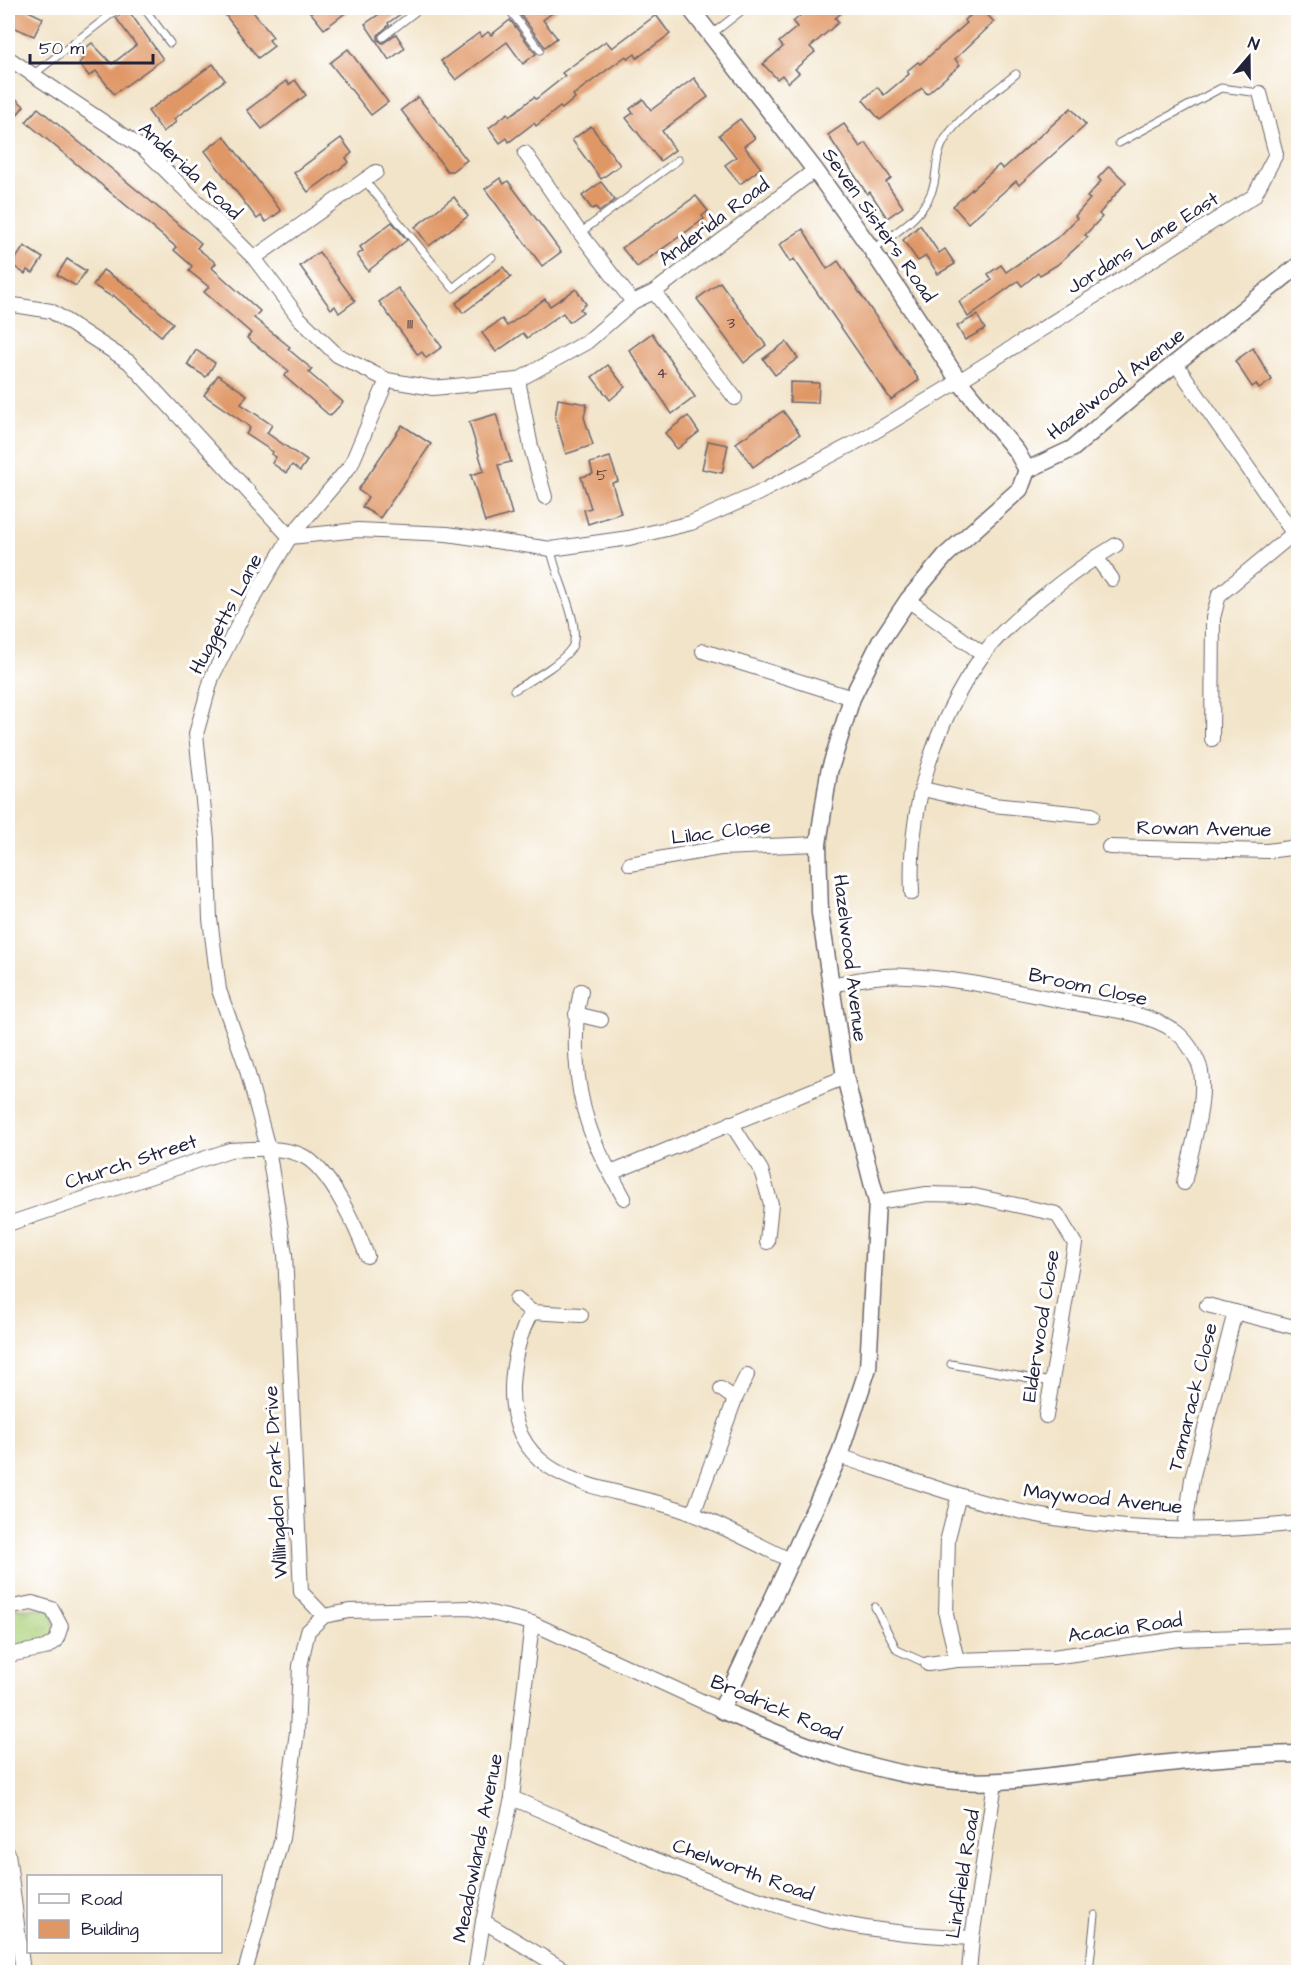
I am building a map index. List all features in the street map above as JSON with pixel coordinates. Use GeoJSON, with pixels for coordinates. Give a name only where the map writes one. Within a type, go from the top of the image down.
{"type":"FeatureCollection","features":[{"type":"Feature","properties":{"kind":"street","name":"Seven Sisters Road"},"geometry":{"type":"LineString","coordinates":[[690,8],[815,170],[872,250],[959,381],[1017,452],[1027,470]]}},
{"type":"Feature","properties":{"kind":"street","name":"Anderida Road"},"geometry":{"type":"LineString","coordinates":[[8,58],[144,149],[254,258],[298,318],[337,355],[387,380],[433,388],[518,380],[587,342],[633,302],[654,292],[815,170]]}},
{"type":"Feature","properties":{"kind":"street","name":"Jordans Lane East"},"geometry":{"type":"LineString","coordinates":[[290,537],[358,530],[436,533],[551,549],[628,538],[691,523],[786,479],[866,437],[1254,196],[1276,154],[1260,93]]}},
{"type":"Feature","properties":{"kind":"street"},"geometry":{"type":"LineString","coordinates":[[525,153],[580,233],[633,302]]}},
{"type":"Feature","properties":{"kind":"street"},"geometry":{"type":"LineString","coordinates":[[254,258],[371,177]]}},
{"type":"Feature","properties":{"kind":"street","name":"Hazelwood Avenue"},"geometry":{"type":"LineString","coordinates":[[721,1710],[839,1456],[868,1368],[877,1202],[845,1077],[820,912],[818,844],[829,772],[852,698],[880,642],[908,600],[946,555],[1020,489],[1027,470],[1072,449],[1299,266]]}},
{"type":"Feature","properties":{"kind":"street"},"geometry":{"type":"LineString","coordinates":[[654,292],[735,398]]}},
{"type":"Feature","properties":{"kind":"street"},"geometry":{"type":"LineString","coordinates":[[8,304],[51,310],[129,362],[290,537]]}},
{"type":"Feature","properties":{"kind":"street"},"geometry":{"type":"LineString","coordinates":[[1176,364],[1296,537],[1219,595],[1213,618],[1212,739]]}},
{"type":"Feature","properties":{"kind":"street","name":"Huggetts Lane"},"geometry":{"type":"LineString","coordinates":[[268,1148],[244,1063],[219,990],[210,919],[207,839],[195,734],[212,677],[241,619],[290,537],[351,465],[387,380]]}},
{"type":"Feature","properties":{"kind":"street"},"geometry":{"type":"LineString","coordinates":[[518,380],[531,447],[545,496]]}},
{"type":"Feature","properties":{"kind":"street"},"geometry":{"type":"LineString","coordinates":[[912,892],[914,821],[932,749],[944,722],[983,654],[1048,593],[1096,557],[1116,546]]}},
{"type":"Feature","properties":{"kind":"street"},"geometry":{"type":"LineString","coordinates":[[1096,557],[1112,579]]}},
{"type":"Feature","properties":{"kind":"street"},"geometry":{"type":"LineString","coordinates":[[908,600],[983,654]]}},
{"type":"Feature","properties":{"kind":"street"},"geometry":{"type":"LineString","coordinates":[[704,651],[852,698]]}},
{"type":"Feature","properties":{"kind":"street"},"geometry":{"type":"LineString","coordinates":[[923,789],[984,804],[1092,815]]}},
{"type":"Feature","properties":{"kind":"street","name":"Lilac Close"},"geometry":{"type":"LineString","coordinates":[[630,864],[720,848],[818,844]]}},
{"type":"Feature","properties":{"kind":"street","name":"Rowan Avenue"},"geometry":{"type":"LineString","coordinates":[[1109,847],[1267,851],[1299,847]]}},
{"type":"Feature","properties":{"kind":"street","name":"Broom Close"},"geometry":{"type":"LineString","coordinates":[[831,985],[905,975],[941,979],[1131,1015],[1153,1020],[1174,1030],[1184,1040],[1199,1064],[1201,1082],[1201,1100],[1184,1183]]}},
{"type":"Feature","properties":{"kind":"street"},"geometry":{"type":"LineString","coordinates":[[581,991],[576,1014],[580,1079],[588,1123],[624,1198]]}},
{"type":"Feature","properties":{"kind":"street"},"geometry":{"type":"LineString","coordinates":[[576,1014],[601,1020]]}},
{"type":"Feature","properties":{"kind":"street"},"geometry":{"type":"LineString","coordinates":[[611,1173],[845,1077]]}},
{"type":"Feature","properties":{"kind":"street"},"geometry":{"type":"LineString","coordinates":[[731,1123],[761,1170],[771,1204],[767,1242]]}},
{"type":"Feature","properties":{"kind":"street","name":"Church Street"},"geometry":{"type":"LineString","coordinates":[[8,1224],[231,1150],[268,1148],[305,1157],[329,1181],[354,1219],[367,1256]]}},
{"type":"Feature","properties":{"kind":"street","name":"Willingdon Park Drive"},"geometry":{"type":"LineString","coordinates":[[268,1148],[285,1254],[301,1592],[324,1616]]}},
{"type":"Feature","properties":{"kind":"street","name":"Elderwood Close"},"geometry":{"type":"LineString","coordinates":[[877,1202],[927,1194],[970,1195],[1057,1214],[1075,1244],[1046,1416]]}},
{"type":"Feature","properties":{"kind":"street"},"geometry":{"type":"LineString","coordinates":[[516,1299],[532,1312],[581,1315]]}},
{"type":"Feature","properties":{"kind":"street","name":"Tamarack Close"},"geometry":{"type":"LineString","coordinates":[[1207,1305],[1299,1328]]}},
{"type":"Feature","properties":{"kind":"street"},"geometry":{"type":"LineString","coordinates":[[532,1312],[524,1324],[513,1377],[512,1410],[524,1438],[539,1461],[560,1475],[592,1486],[645,1498],[693,1514],[792,1561]]}},
{"type":"Feature","properties":{"kind":"street","name":"Tamarack Close"},"geometry":{"type":"LineString","coordinates":[[1185,1528],[1194,1469],[1235,1312]]}},
{"type":"Feature","properties":{"kind":"street"},"geometry":{"type":"LineString","coordinates":[[693,1514],[735,1399],[747,1375]]}},
{"type":"Feature","properties":{"kind":"street"},"geometry":{"type":"LineString","coordinates":[[721,1389],[735,1399]]}},
{"type":"Feature","properties":{"kind":"street","name":"Maywood Avenue"},"geometry":{"type":"LineString","coordinates":[[839,1456],[959,1495],[1025,1512],[1105,1524],[1185,1528],[1299,1523]]}},
{"type":"Feature","properties":{"kind":"street"},"geometry":{"type":"LineString","coordinates":[[957,1660],[946,1615],[948,1538],[959,1495]]}},
{"type":"Feature","properties":{"kind":"street"},"geometry":{"type":"LineString","coordinates":[[8,1608],[32,1603],[52,1609],[61,1626],[56,1641],[45,1648],[8,1655]]}},
{"type":"Feature","properties":{"kind":"street","name":"Brodrick Road"},"geometry":{"type":"LineString","coordinates":[[324,1616],[349,1611],[470,1608],[532,1623],[804,1746],[872,1767],[945,1780],[996,1782],[1209,1758],[1299,1755]]}},
{"type":"Feature","properties":{"kind":"street"},"geometry":{"type":"LineString","coordinates":[[244,1972],[282,1838],[297,1732],[300,1666],[308,1631],[324,1616]]}},
{"type":"Feature","properties":{"kind":"street","name":"Meadowlands Avenue"},"geometry":{"type":"LineString","coordinates":[[475,1972],[483,1921],[512,1798],[532,1623]]}},
{"type":"Feature","properties":{"kind":"street","name":"Acacia Road"},"geometry":{"type":"LineString","coordinates":[[928,1664],[957,1660],[1053,1657],[1178,1639],[1299,1635]]}},
{"type":"Feature","properties":{"kind":"street","name":"Lindfield Road"},"geometry":{"type":"LineString","coordinates":[[969,1972],[972,1938],[996,1782]]}},
{"type":"Feature","properties":{"kind":"street","name":"Chelworth Road"},"geometry":{"type":"LineString","coordinates":[[512,1798],[673,1866],[771,1904],[833,1921],[900,1933],[972,1938]]}},
{"type":"Feature","properties":{"kind":"street"},"geometry":{"type":"LineString","coordinates":[[8,1853],[23,1972]]}},
{"type":"Feature","properties":{"kind":"street"},"geometry":{"type":"LineString","coordinates":[[483,1921],[568,1972]]}},
{"type":"Feature","properties":{"kind":"lane"},"geometry":{"type":"LineString","coordinates":[[34,74],[119,8]]}},
{"type":"Feature","properties":{"kind":"lane"},"geometry":{"type":"LineString","coordinates":[[144,8],[170,43]]}},
{"type":"Feature","properties":{"kind":"lane"},"geometry":{"type":"LineString","coordinates":[[383,37],[420,8]]}},
{"type":"Feature","properties":{"kind":"lane"},"geometry":{"type":"LineString","coordinates":[[508,8],[540,50]]}},
{"type":"Feature","properties":{"kind":"lane"},"geometry":{"type":"LineString","coordinates":[[710,35],[745,8]]}},
{"type":"Feature","properties":{"kind":"lane"},"geometry":{"type":"LineString","coordinates":[[872,250],[914,218],[930,197],[937,158],[943,142],[955,126],[1016,74]]}},
{"type":"Feature","properties":{"kind":"lane"},"geometry":{"type":"LineString","coordinates":[[1119,143],[1221,88],[1260,93]]}},
{"type":"Feature","properties":{"kind":"lane"},"geometry":{"type":"LineString","coordinates":[[580,233],[678,160]]}},
{"type":"Feature","properties":{"kind":"lane"},"geometry":{"type":"LineString","coordinates":[[371,177],[453,288],[492,257]]}},
{"type":"Feature","properties":{"kind":"lane"},"geometry":{"type":"LineString","coordinates":[[514,690],[565,655],[575,643],[576,628],[553,567],[551,549]]}},
{"type":"Feature","properties":{"kind":"lane"},"geometry":{"type":"LineString","coordinates":[[951,1364],[1051,1382]]}},
{"type":"Feature","properties":{"kind":"lane"},"geometry":{"type":"LineString","coordinates":[[875,1607],[897,1650],[928,1664]]}},
{"type":"Feature","properties":{"kind":"lane"},"geometry":{"type":"LineString","coordinates":[[1089,1972],[1095,1915]]}},
{"type":"Feature","properties":{"kind":"green space"},"geometry":{"type":"Polygon","coordinates":[[[8,1608],[52,1609],[56,1641],[8,1655],[8,1608]]]}},
{"type":"Feature","properties":{"kind":"building"},"geometry":{"type":"Polygon","coordinates":[[[8,8],[22,8],[43,18],[34,36],[8,25],[8,8]]]}},
{"type":"Feature","properties":{"kind":"building"},"geometry":{"type":"Polygon","coordinates":[[[220,8],[250,8],[273,37],[269,40],[274,46],[258,58],[220,8]]]}},
{"type":"Feature","properties":{"kind":"building"},"geometry":{"type":"Polygon","coordinates":[[[307,8],[352,8],[324,29],[307,8]]]}},
{"type":"Feature","properties":{"kind":"building"},"geometry":{"type":"Polygon","coordinates":[[[388,8],[409,8],[388,23],[389,25],[378,35],[378,40],[383,43],[396,34],[405,48],[389,60],[365,24],[388,8]]]}},
{"type":"Feature","properties":{"kind":"building"},"geometry":{"type":"Polygon","coordinates":[[[527,8],[559,8],[543,20],[557,38],[545,47],[519,13],[527,8]]]}},
{"type":"Feature","properties":{"kind":"building"},"geometry":{"type":"Polygon","coordinates":[[[809,8],[812,13],[818,8],[848,8],[835,18],[839,22],[810,47],[815,52],[795,69],[799,73],[788,83],[782,75],[777,79],[763,64],[783,47],[779,42],[797,27],[793,22],[809,8]]]}},
{"type":"Feature","properties":{"kind":"building"},"geometry":{"type":"Polygon","coordinates":[[[963,8],[981,8],[994,22],[955,59],[960,65],[927,94],[922,88],[880,120],[863,100],[877,87],[884,95],[909,74],[907,71],[918,62],[920,64],[967,23],[964,20],[970,16],[963,8]]]}},
{"type":"Feature","properties":{"kind":"building"},"geometry":{"type":"Polygon","coordinates":[[[128,10],[163,59],[114,94],[96,71],[89,76],[79,63],[83,59],[79,53],[92,43],[112,64],[136,45],[116,18],[128,10]]]}},
{"type":"Feature","properties":{"kind":"building"},"geometry":{"type":"Polygon","coordinates":[[[656,15],[670,34],[637,58],[635,54],[628,59],[626,56],[573,95],[575,98],[562,109],[560,107],[536,126],[534,123],[509,142],[507,138],[500,143],[489,128],[508,113],[510,116],[534,97],[536,99],[565,76],[562,73],[606,41],[612,48],[656,15]]]}},
{"type":"Feature","properties":{"kind":"building"},"geometry":{"type":"Polygon","coordinates":[[[510,20],[536,54],[523,64],[507,42],[456,80],[441,61],[479,33],[482,37],[488,32],[491,35],[510,20]]]}},
{"type":"Feature","properties":{"kind":"building"},"geometry":{"type":"Polygon","coordinates":[[[348,49],[388,102],[371,115],[330,63],[348,49]]]}},
{"type":"Feature","properties":{"kind":"building"},"geometry":{"type":"Polygon","coordinates":[[[213,64],[225,80],[174,119],[176,122],[163,132],[148,111],[213,64]]]}},
{"type":"Feature","properties":{"kind":"building"},"geometry":{"type":"Polygon","coordinates":[[[694,78],[708,97],[662,131],[675,150],[660,161],[626,118],[633,113],[630,109],[643,99],[651,110],[694,78]]]}},
{"type":"Feature","properties":{"kind":"building"},"geometry":{"type":"Polygon","coordinates":[[[295,80],[306,95],[262,129],[247,110],[286,81],[289,85],[295,80]]]}},
{"type":"Feature","properties":{"kind":"building"},"geometry":{"type":"Polygon","coordinates":[[[8,92],[24,106],[8,126],[8,92]]]}},
{"type":"Feature","properties":{"kind":"building"},"geometry":{"type":"Polygon","coordinates":[[[418,97],[467,160],[452,171],[447,171],[401,110],[418,97]]]}},
{"type":"Feature","properties":{"kind":"building"},"geometry":{"type":"Polygon","coordinates":[[[38,108],[201,243],[197,248],[216,263],[212,268],[260,311],[254,318],[290,347],[288,349],[312,369],[309,373],[343,402],[330,416],[284,376],[289,371],[247,338],[251,333],[204,292],[209,287],[189,271],[192,266],[174,250],[176,247],[26,122],[38,108]]]}},
{"type":"Feature","properties":{"kind":"building"},"geometry":{"type":"Polygon","coordinates":[[[1071,108],[1086,125],[1019,185],[1016,181],[968,223],[953,206],[999,165],[1003,169],[1071,108]]]}},
{"type":"Feature","properties":{"kind":"building"},"geometry":{"type":"Polygon","coordinates":[[[740,119],[755,138],[744,146],[761,168],[740,184],[725,165],[736,157],[719,135],[740,119]]]}},
{"type":"Feature","properties":{"kind":"building"},"geometry":{"type":"Polygon","coordinates":[[[844,124],[860,147],[866,143],[891,178],[886,182],[903,207],[887,218],[870,192],[867,194],[828,135],[844,124]]]}},
{"type":"Feature","properties":{"kind":"building"},"geometry":{"type":"Polygon","coordinates":[[[591,126],[620,165],[601,179],[572,140],[591,126]]]}},
{"type":"Feature","properties":{"kind":"building"},"geometry":{"type":"Polygon","coordinates":[[[224,136],[281,211],[266,222],[261,216],[257,219],[205,151],[224,136]]]}},
{"type":"Feature","properties":{"kind":"building"},"geometry":{"type":"Polygon","coordinates":[[[341,138],[352,153],[346,158],[349,162],[308,192],[294,173],[341,138]]]}},
{"type":"Feature","properties":{"kind":"building"},"geometry":{"type":"Polygon","coordinates":[[[1109,166],[1126,182],[1099,214],[1102,217],[1085,235],[1088,237],[1057,265],[1040,275],[1038,273],[1022,286],[1018,281],[968,317],[959,302],[992,280],[988,274],[1001,265],[1006,272],[1061,235],[1077,218],[1075,216],[1090,199],[1087,197],[1101,181],[1098,178],[1109,166]]]}},
{"type":"Feature","properties":{"kind":"building"},"geometry":{"type":"Polygon","coordinates":[[[500,178],[504,184],[508,181],[561,252],[542,266],[485,189],[500,178]]]}},
{"type":"Feature","properties":{"kind":"building"},"geometry":{"type":"Polygon","coordinates":[[[601,182],[615,200],[599,212],[596,207],[592,209],[582,196],[601,182]]]}},
{"type":"Feature","properties":{"kind":"building"},"geometry":{"type":"Polygon","coordinates":[[[696,196],[708,211],[702,216],[704,219],[637,267],[622,248],[696,196]]]}},
{"type":"Feature","properties":{"kind":"building"},"geometry":{"type":"Polygon","coordinates":[[[454,197],[468,216],[429,246],[415,227],[454,197]]]}},
{"type":"Feature","properties":{"kind":"building"},"geometry":{"type":"Polygon","coordinates":[[[392,222],[407,240],[368,271],[357,255],[363,251],[360,247],[392,222]]]}},
{"type":"Feature","properties":{"kind":"building"},"geometry":{"type":"Polygon","coordinates":[[[920,225],[939,253],[945,249],[955,264],[938,274],[926,256],[918,261],[903,240],[920,225]]]}},
{"type":"Feature","properties":{"kind":"building"},"geometry":{"type":"Polygon","coordinates":[[[803,229],[827,269],[838,261],[919,380],[891,400],[794,259],[790,262],[779,245],[803,229]]]}},
{"type":"Feature","properties":{"kind":"building"},"geometry":{"type":"Polygon","coordinates":[[[24,246],[43,258],[33,273],[27,270],[25,274],[12,265],[24,246]]]}},
{"type":"Feature","properties":{"kind":"building"},"geometry":{"type":"Polygon","coordinates":[[[319,252],[355,301],[339,313],[335,306],[331,309],[300,266],[319,252]]]}},
{"type":"Feature","properties":{"kind":"building"},"geometry":{"type":"Polygon","coordinates":[[[67,259],[86,271],[76,286],[57,275],[67,259]]]}},
{"type":"Feature","properties":{"kind":"building"},"geometry":{"type":"Polygon","coordinates":[[[503,267],[511,277],[463,313],[456,303],[503,267]]]}},
{"type":"Feature","properties":{"kind":"building"},"geometry":{"type":"Polygon","coordinates":[[[103,270],[134,290],[173,323],[161,336],[113,295],[112,297],[93,285],[103,270]]]}},
{"type":"Feature","properties":{"kind":"building"},"geometry":{"type":"Polygon","coordinates":[[[720,282],[766,345],[744,363],[697,299],[720,282]]]}},
{"type":"Feature","properties":{"kind":"building"},"geometry":{"type":"Polygon","coordinates":[[[398,288],[442,347],[426,358],[422,352],[418,355],[379,302],[398,288]]]}},
{"type":"Feature","properties":{"kind":"building"},"geometry":{"type":"Polygon","coordinates":[[[576,289],[586,304],[580,309],[583,312],[569,322],[563,313],[527,338],[523,333],[496,352],[482,333],[502,319],[507,326],[545,299],[550,306],[576,289]]]}},
{"type":"Feature","properties":{"kind":"building"},"geometry":{"type":"Polygon","coordinates":[[[977,315],[985,329],[965,340],[957,326],[977,315]]]}},
{"type":"Feature","properties":{"kind":"building"},"geometry":{"type":"Polygon","coordinates":[[[652,333],[695,397],[672,414],[629,350],[652,333]]]}},
{"type":"Feature","properties":{"kind":"building"},"geometry":{"type":"Polygon","coordinates":[[[786,342],[798,358],[775,375],[763,359],[786,342]]]}},
{"type":"Feature","properties":{"kind":"building"},"geometry":{"type":"Polygon","coordinates":[[[1253,348],[1272,380],[1259,389],[1256,384],[1252,387],[1235,361],[1253,348]]]}},
{"type":"Feature","properties":{"kind":"building"},"geometry":{"type":"Polygon","coordinates":[[[196,350],[215,363],[206,377],[187,365],[196,350]]]}},
{"type":"Feature","properties":{"kind":"building"},"geometry":{"type":"Polygon","coordinates":[[[608,365],[625,387],[610,400],[592,377],[608,365]]]}},
{"type":"Feature","properties":{"kind":"building"},"geometry":{"type":"Polygon","coordinates":[[[218,375],[247,395],[241,404],[272,425],[267,433],[307,461],[300,471],[292,465],[286,473],[272,463],[276,457],[271,454],[273,452],[246,434],[250,428],[246,424],[204,395],[218,375]]]}},
{"type":"Feature","properties":{"kind":"building"},"geometry":{"type":"Polygon","coordinates":[[[790,382],[819,383],[818,403],[790,402],[790,382]]]}},
{"type":"Feature","properties":{"kind":"building"},"geometry":{"type":"Polygon","coordinates":[[[558,399],[587,404],[584,417],[593,445],[566,454],[555,418],[558,399]]]}},
{"type":"Feature","properties":{"kind":"building"},"geometry":{"type":"Polygon","coordinates":[[[783,411],[800,434],[753,467],[736,443],[783,411]]]}},
{"type":"Feature","properties":{"kind":"building"},"geometry":{"type":"Polygon","coordinates":[[[496,414],[511,462],[498,465],[512,514],[485,522],[471,475],[484,471],[469,422],[496,414]]]}},
{"type":"Feature","properties":{"kind":"building"},"geometry":{"type":"Polygon","coordinates":[[[688,416],[699,432],[677,449],[665,433],[688,416]]]}},
{"type":"Feature","properties":{"kind":"building"},"geometry":{"type":"Polygon","coordinates":[[[402,425],[431,444],[380,518],[362,507],[368,497],[358,490],[402,425]]]}},
{"type":"Feature","properties":{"kind":"building"},"geometry":{"type":"Polygon","coordinates":[[[708,441],[728,445],[722,473],[702,469],[708,441]]]}},
{"type":"Feature","properties":{"kind":"building"},"geometry":{"type":"Polygon","coordinates":[[[610,457],[618,481],[612,483],[621,513],[588,524],[584,510],[591,508],[581,477],[593,474],[590,463],[610,457]]]}}]}
